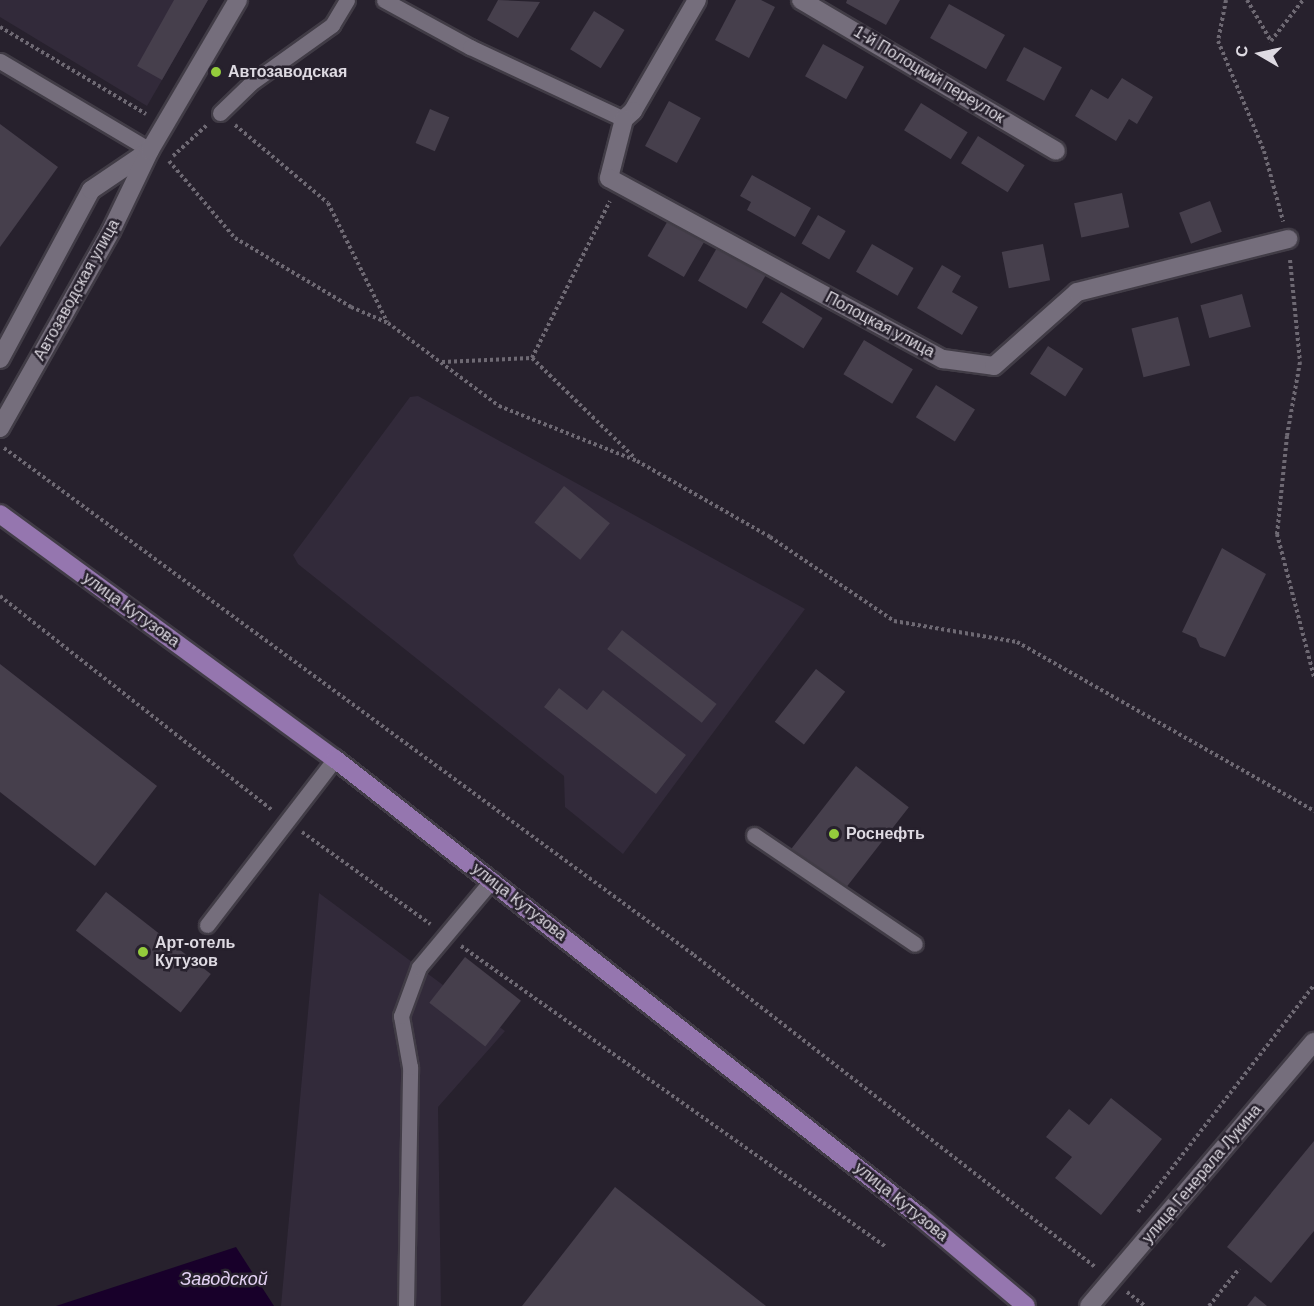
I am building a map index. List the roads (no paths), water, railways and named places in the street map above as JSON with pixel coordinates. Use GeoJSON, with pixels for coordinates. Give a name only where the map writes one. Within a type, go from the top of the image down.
{"type":"FeatureCollection","features":[{"type":"Feature","properties":{"kind":"main road","name":"улица Кутузова"},"geometry":{"type":"LineString","coordinates":[[0,514],[335,759],[492,880],[918,1215],[1026,1306]]}},
{"type":"Feature","properties":{"kind":"street","name":"Автозаводская улица"},"geometry":{"type":"LineString","coordinates":[[0,428],[111,231],[150,150],[238,0]]}},
{"type":"Feature","properties":{"kind":"street"},"geometry":{"type":"LineString","coordinates":[[624,119],[633,111],[697,0]]}},
{"type":"Feature","properties":{"kind":"street","name":"1-й Полоцкий переулок"},"geometry":{"type":"LineString","coordinates":[[801,0],[1056,151]]}},
{"type":"Feature","properties":{"kind":"street","name":"Полоцкая улица"},"geometry":{"type":"LineString","coordinates":[[624,119],[611,186],[943,359],[994,366],[1077,291],[1288,239]]}},
{"type":"Feature","properties":{"kind":"street","name":"Автозаводская улица"},"geometry":{"type":"LineString","coordinates":[[0,359],[91,190],[150,150]]}},
{"type":"Feature","properties":{"kind":"street","name":"улица Генерала Лукина"},"geometry":{"type":"LineString","coordinates":[[1089,1306],[1314,1042]]}},
{"type":"Feature","properties":{"kind":"lane"},"geometry":{"type":"LineString","coordinates":[[220,112],[251,83],[332,25],[346,0]]}},
{"type":"Feature","properties":{"kind":"lane"},"geometry":{"type":"LineString","coordinates":[[384,0],[470,46],[624,119]]}},
{"type":"Feature","properties":{"kind":"lane"},"geometry":{"type":"LineString","coordinates":[[0,61],[150,150]]}},
{"type":"Feature","properties":{"kind":"lane"},"geometry":{"type":"LineString","coordinates":[[207,925],[335,759]]}},
{"type":"Feature","properties":{"kind":"lane"},"geometry":{"type":"LineString","coordinates":[[754,836],[915,944]]}},
{"type":"Feature","properties":{"kind":"lane"},"geometry":{"type":"LineString","coordinates":[[406,1306],[410,1067],[401,1016],[419,967],[492,880]]}},
{"type":"Feature","properties":{"kind":"water","name":"Заводской"},"geometry":{"type":"Polygon","coordinates":[[[236,1247],[274,1306],[56,1306],[236,1247]]]}},
{"type":"Feature","properties":{"kind":"place","name":"Автозаводская"},"geometry":{"type":"Point","coordinates":[216,72]}},
{"type":"Feature","properties":{"kind":"place","name":"Роснефть"},"geometry":{"type":"Point","coordinates":[834,834]}},
{"type":"Feature","properties":{"kind":"place","name":"Арт-отель Кутузов"},"geometry":{"type":"Point","coordinates":[143,952]}}]}
